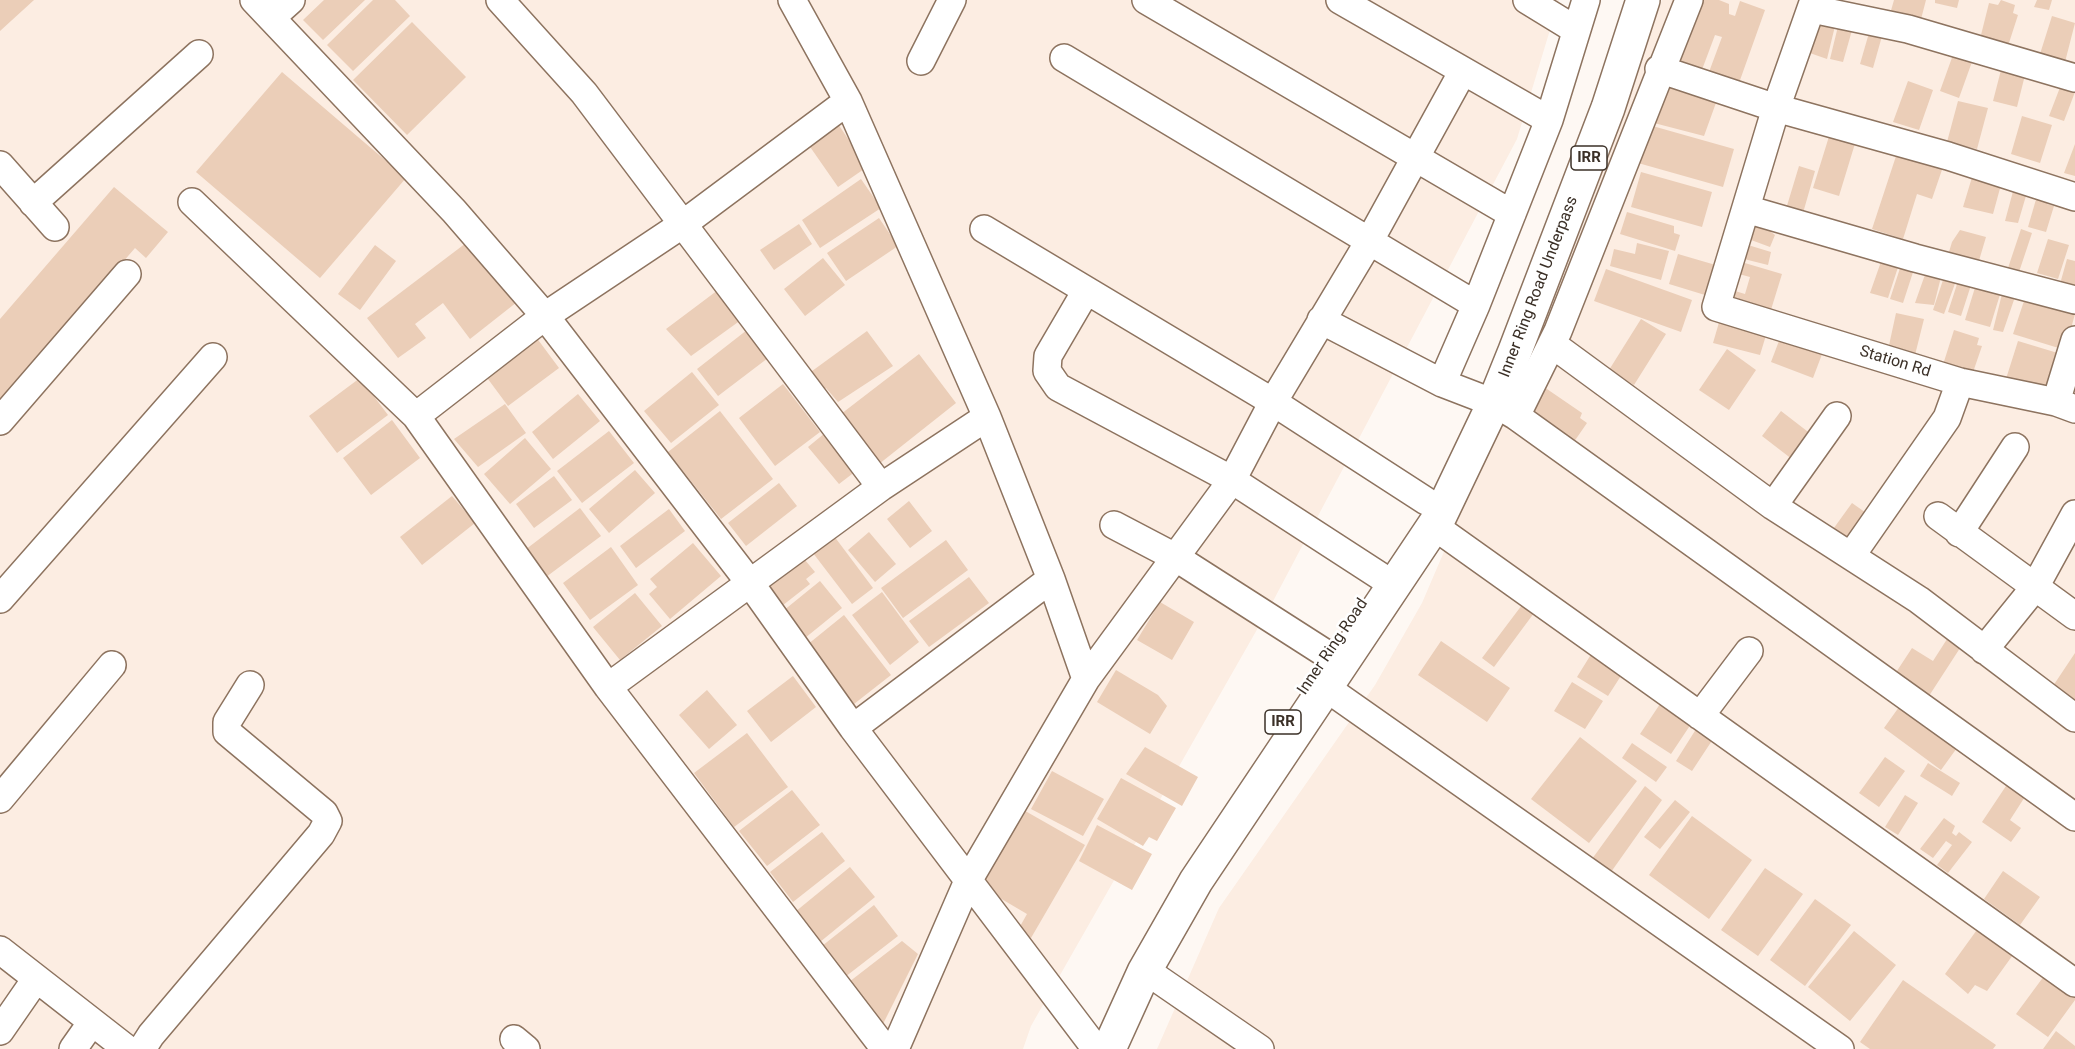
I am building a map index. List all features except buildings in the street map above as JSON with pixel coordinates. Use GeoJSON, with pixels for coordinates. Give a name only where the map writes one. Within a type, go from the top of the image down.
{"type":"FeatureCollection","features":[{"type":"Feature","properties":{"kind":"main road","name":"Inner Ring Road Underpass"},"geometry":{"type":"LineString","coordinates":[[1495,405],[1578,127],[1620,0]]}},
{"type":"Feature","properties":{"kind":"main road","name":"Inner Ring Road Underpass"},"geometry":{"type":"LineString","coordinates":[[1495,405],[1608,108],[1643,0]]}},
{"type":"Feature","properties":{"kind":"main road","name":"Inner Ring Road"},"geometry":{"type":"LineString","coordinates":[[1098,1048],[1196,881],[1325,687],[1495,405]]}},
{"type":"Feature","properties":{"kind":"main road","name":"Inner Ring Road"},"geometry":{"type":"LineString","coordinates":[[1098,1048],[1125,976],[1164,902],[1380,576],[1430,514]]}},
{"type":"Feature","properties":{"kind":"street"},"geometry":{"type":"LineString","coordinates":[[500,0],[584,93],[881,487]]}},
{"type":"Feature","properties":{"kind":"street"},"geometry":{"type":"LineString","coordinates":[[792,0],[848,101],[987,417],[1051,579],[1086,679]]}},
{"type":"Feature","properties":{"kind":"street"},"geometry":{"type":"LineString","coordinates":[[921,61],[952,0]]}},
{"type":"Feature","properties":{"kind":"street"},"geometry":{"type":"LineString","coordinates":[[1146,0],[1512,214]]}},
{"type":"Feature","properties":{"kind":"street"},"geometry":{"type":"LineString","coordinates":[[1340,0],[1549,120]]}},
{"type":"Feature","properties":{"kind":"street"},"geometry":{"type":"LineString","coordinates":[[1527,0],[1576,30]]}},
{"type":"Feature","properties":{"kind":"street"},"geometry":{"type":"LineString","coordinates":[[1442,383],[1476,305],[1549,120],[1586,0]]}},
{"type":"Feature","properties":{"kind":"street"},"geometry":{"type":"LineString","coordinates":[[1495,405],[1552,344],[1659,69],[1689,0]]}},
{"type":"Feature","properties":{"kind":"street"},"geometry":{"type":"LineString","coordinates":[[2075,78],[1908,29],[1813,5],[1776,108],[1746,209],[1915,258],[2075,300]]}},
{"type":"Feature","properties":{"kind":"street"},"geometry":{"type":"LineString","coordinates":[[272,6],[545,316],[750,583],[853,728],[968,881],[1098,1048]]}},
{"type":"Feature","properties":{"kind":"street"},"geometry":{"type":"LineString","coordinates":[[33,203],[199,54]]}},
{"type":"Feature","properties":{"kind":"street"},"geometry":{"type":"LineString","coordinates":[[1064,58],[1476,305]]}},
{"type":"Feature","properties":{"kind":"street"},"geometry":{"type":"LineString","coordinates":[[1659,69],[1776,108],[1948,156],[2075,197]]}},
{"type":"Feature","properties":{"kind":"street"},"geometry":{"type":"LineString","coordinates":[[895,1049],[968,881],[1086,679],[1232,480],[1273,402],[1370,240],[1463,71]]}},
{"type":"Feature","properties":{"kind":"street"},"geometry":{"type":"LineString","coordinates":[[416,416],[545,316],[683,224],[848,101]]}},
{"type":"Feature","properties":{"kind":"street"},"geometry":{"type":"LineString","coordinates":[[0,165],[55,227]]}},
{"type":"Feature","properties":{"kind":"street"},"geometry":{"type":"LineString","coordinates":[[192,202],[416,416],[609,687],[885,1049]]}},
{"type":"Feature","properties":{"kind":"street","name":"Station Rd"},"geometry":{"type":"LineString","coordinates":[[1746,209],[1716,307],[1960,382],[2065,405]]}},
{"type":"Feature","properties":{"kind":"street"},"geometry":{"type":"LineString","coordinates":[[984,229],[1273,402],[1430,514],[1700,716],[2075,983]]}},
{"type":"Feature","properties":{"kind":"street"},"geometry":{"type":"LineString","coordinates":[[0,421],[128,274]]}},
{"type":"Feature","properties":{"kind":"street"},"geometry":{"type":"LineString","coordinates":[[1086,291],[1048,356],[1047,371],[1058,387],[1232,480],[1380,576]]}},
{"type":"Feature","properties":{"kind":"street"},"geometry":{"type":"LineString","coordinates":[[1321,320],[1442,383],[1495,405],[2075,817]]}},
{"type":"Feature","properties":{"kind":"street"},"geometry":{"type":"LineString","coordinates":[[2065,405],[2075,340]]}},
{"type":"Feature","properties":{"kind":"street"},"geometry":{"type":"LineString","coordinates":[[1552,344],[1773,506],[1919,600],[2075,717]]}},
{"type":"Feature","properties":{"kind":"street"},"geometry":{"type":"LineString","coordinates":[[0,599],[213,357]]}},
{"type":"Feature","properties":{"kind":"street"},"geometry":{"type":"LineString","coordinates":[[1851,556],[1947,418],[1960,382]]}},
{"type":"Feature","properties":{"kind":"street"},"geometry":{"type":"LineString","coordinates":[[1773,506],[1837,416]]}},
{"type":"Feature","properties":{"kind":"street"},"geometry":{"type":"LineString","coordinates":[[609,687],[881,487],[987,417]]}},
{"type":"Feature","properties":{"kind":"street"},"geometry":{"type":"LineString","coordinates":[[1959,533],[2016,447]]}},
{"type":"Feature","properties":{"kind":"street"},"geometry":{"type":"LineString","coordinates":[[1984,650],[2035,587],[2075,514]]}},
{"type":"Feature","properties":{"kind":"street"},"geometry":{"type":"LineString","coordinates":[[1938,516],[2075,616]]}},
{"type":"Feature","properties":{"kind":"street"},"geometry":{"type":"LineString","coordinates":[[1114,525],[1175,557],[1328,655]]}},
{"type":"Feature","properties":{"kind":"street"},"geometry":{"type":"LineString","coordinates":[[853,728],[1051,579]]}},
{"type":"Feature","properties":{"kind":"street"},"geometry":{"type":"LineString","coordinates":[[1700,716],[1749,651]]}},
{"type":"Feature","properties":{"kind":"street"},"geometry":{"type":"LineString","coordinates":[[0,799],[112,665]]}},
{"type":"Feature","properties":{"kind":"street"},"geometry":{"type":"LineString","coordinates":[[142,1049],[151,1035],[321,834],[328,820],[324,813],[227,732],[227,722],[250,685]]}},
{"type":"Feature","properties":{"kind":"street"},"geometry":{"type":"LineString","coordinates":[[1325,687],[1840,1049]]}},
{"type":"Feature","properties":{"kind":"street"},"geometry":{"type":"LineString","coordinates":[[0,950],[127,1049]]}},
{"type":"Feature","properties":{"kind":"street"},"geometry":{"type":"LineString","coordinates":[[1145,970],[1260,1049]]}},
{"type":"Feature","properties":{"kind":"street"},"geometry":{"type":"LineString","coordinates":[[0,1031],[36,979]]}},
{"type":"Feature","properties":{"kind":"street"},"geometry":{"type":"LineString","coordinates":[[73,1049],[92,1022]]}},
{"type":"Feature","properties":{"kind":"shaded area"},"geometry":{"type":"Polygon","coordinates":[[[0,0],[1559,0],[1517,139],[1271,605],[1031,1026],[1023,1049],[0,1049],[0,0]]]}},
{"type":"Feature","properties":{"kind":"shaded area"},"geometry":{"type":"Polygon","coordinates":[[[1662,0],[2075,0],[2075,1049],[1157,1049],[1219,908],[1375,685],[1422,603],[1548,309],[1662,0]]]}}]}
